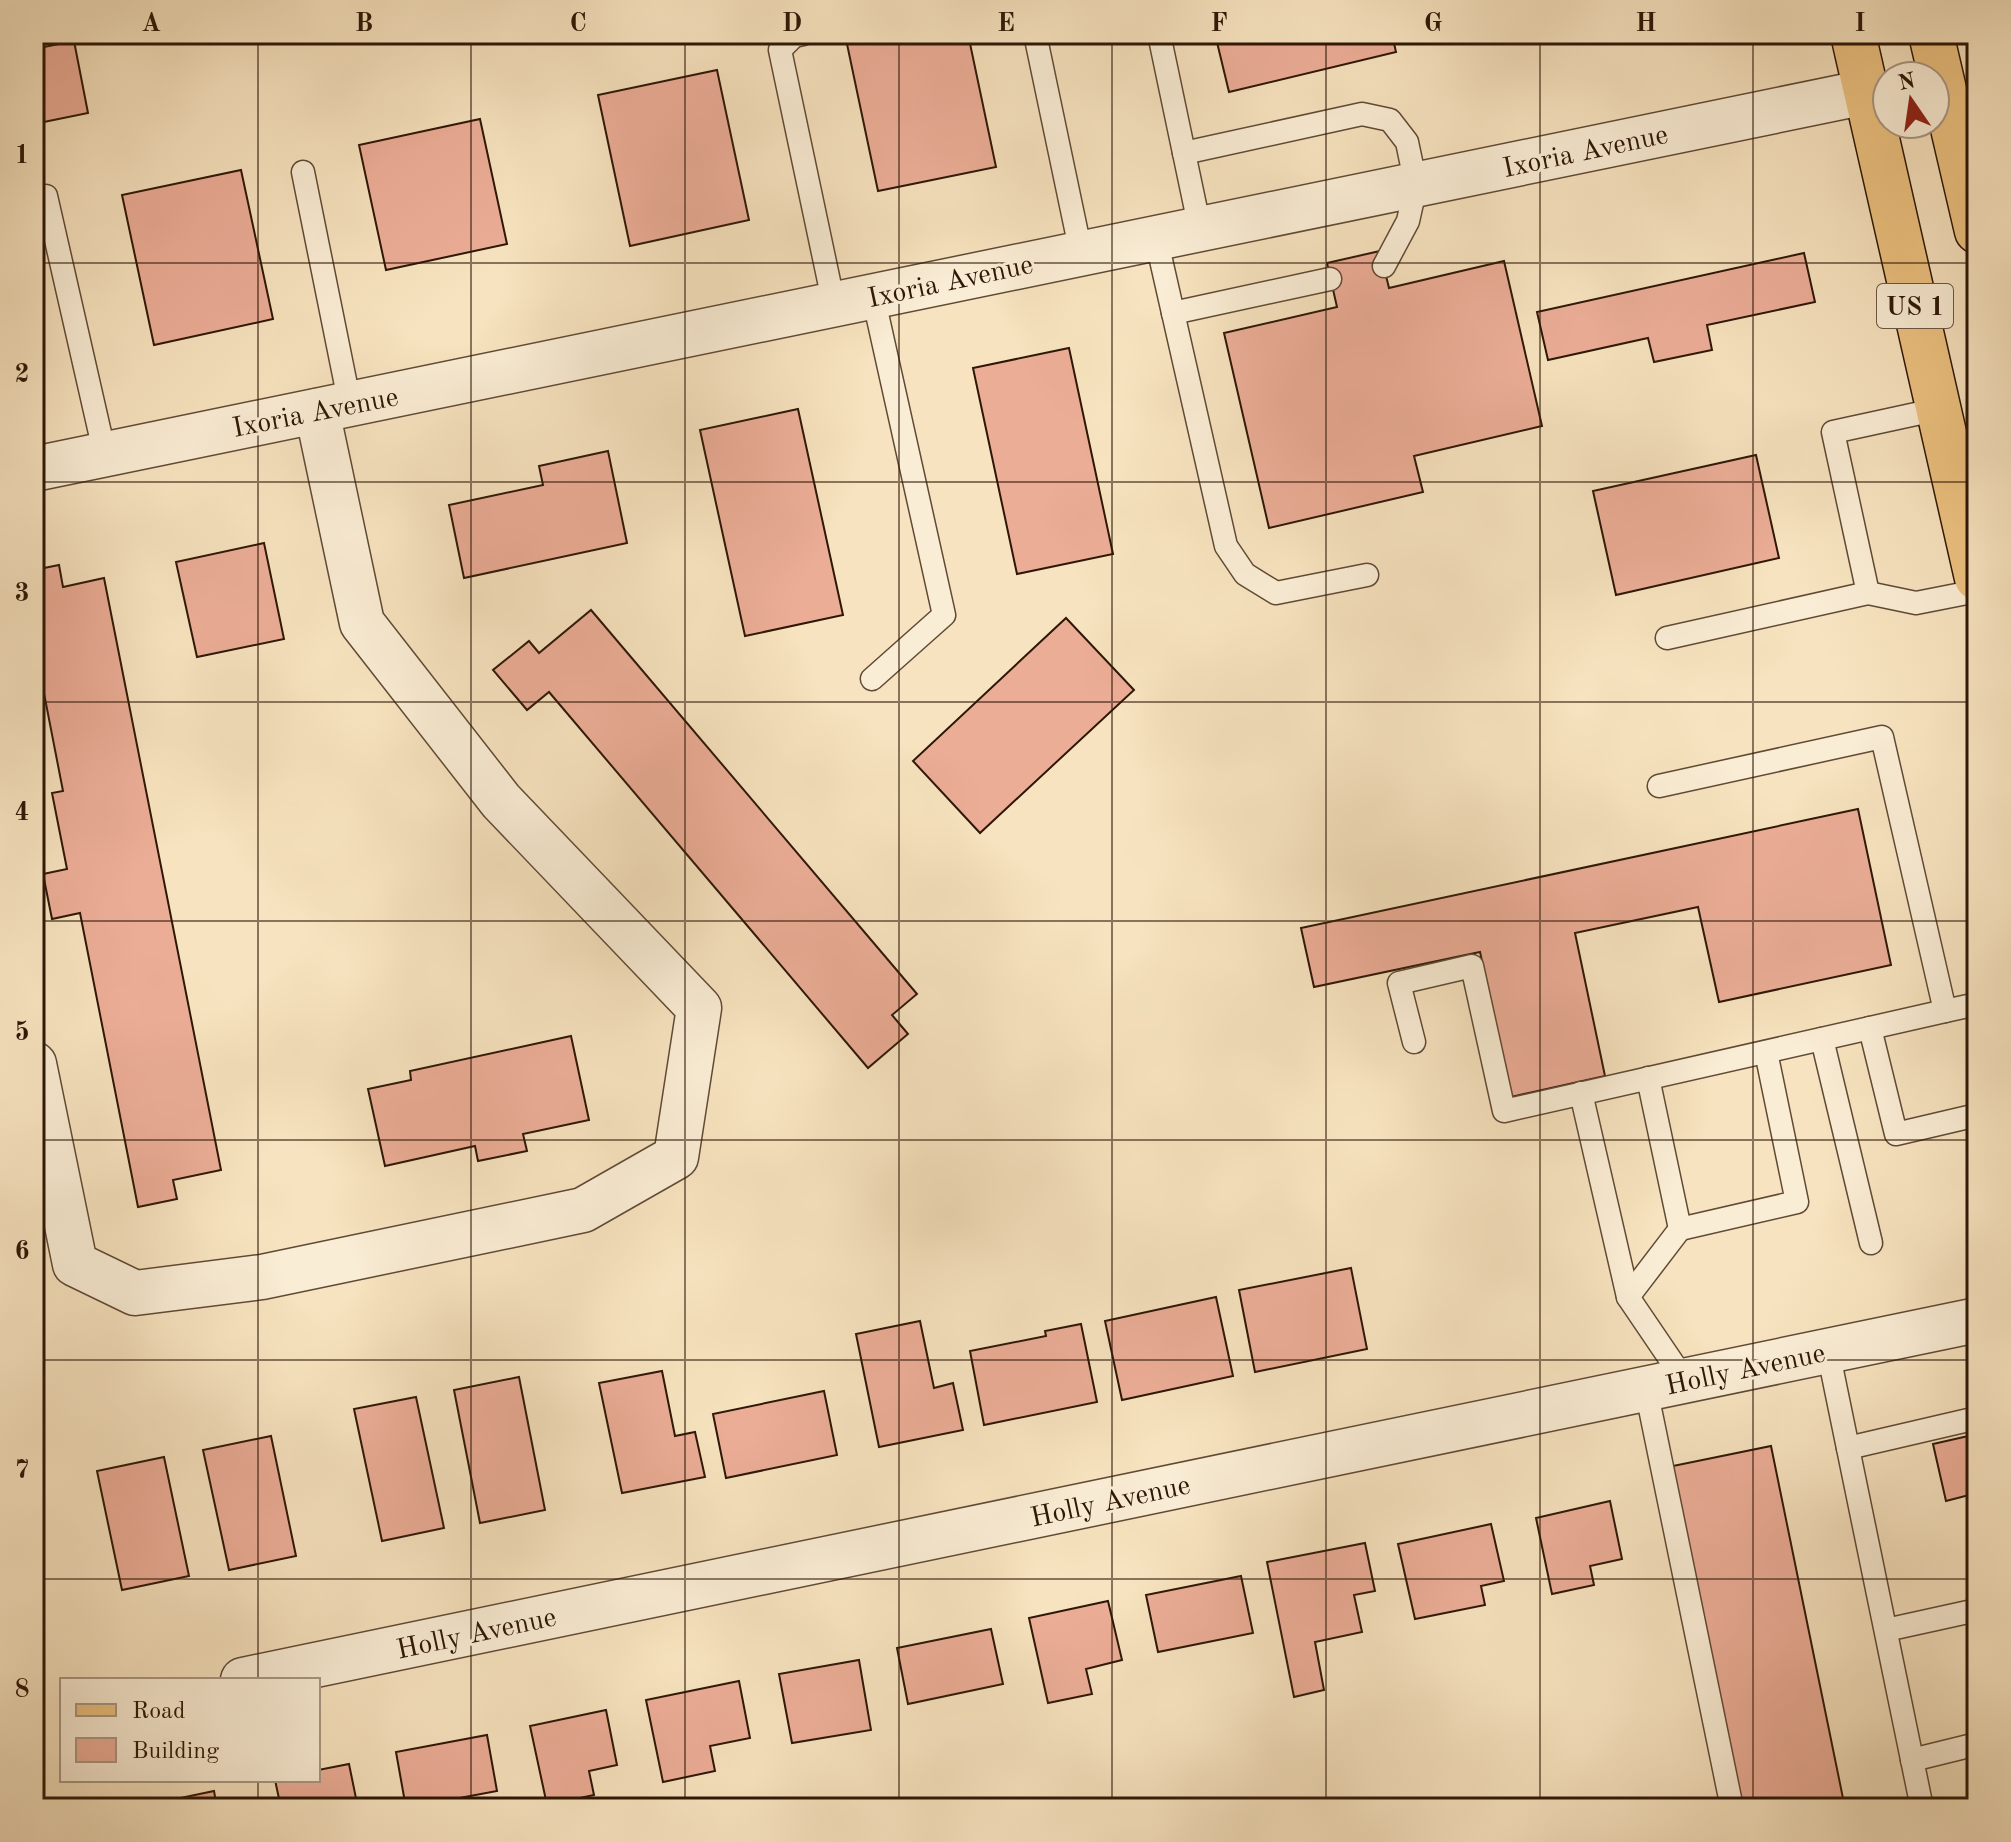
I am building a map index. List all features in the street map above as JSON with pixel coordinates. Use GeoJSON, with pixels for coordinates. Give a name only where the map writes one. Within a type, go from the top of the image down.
{"type":"FeatureCollection","features":[{"type":"Feature","properties":{"kind":"main road","name":"US 1"},"geometry":{"type":"LineString","coordinates":[[1853,34],[1977,578]]}},
{"type":"Feature","properties":{"kind":"main road"},"geometry":{"type":"LineString","coordinates":[[1931,34],[1977,231]]}},
{"type":"Feature","properties":{"kind":"street","name":"Ixoria Avenue"},"geometry":{"type":"LineString","coordinates":[[34,469],[1866,92]]}},
{"type":"Feature","properties":{"kind":"street"},"geometry":{"type":"LineString","coordinates":[[34,1064],[75,1264],[135,1293],[262,1277],[583,1210],[676,1157],[699,1008],[501,801],[362,623],[333,408]]}},
{"type":"Feature","properties":{"kind":"street","name":"Holly Avenue"},"geometry":{"type":"LineString","coordinates":[[253,1678],[1977,1320]]}},
{"type":"Feature","properties":{"kind":"lane"},"geometry":{"type":"LineString","coordinates":[[803,34],[794,36],[780,50],[944,615],[872,679]]}},
{"type":"Feature","properties":{"kind":"lane"},"geometry":{"type":"LineString","coordinates":[[1035,34],[1081,253]]}},
{"type":"Feature","properties":{"kind":"lane"},"geometry":{"type":"LineString","coordinates":[[1159,34],[1200,229]]}},
{"type":"Feature","properties":{"kind":"lane"},"geometry":{"type":"LineString","coordinates":[[1184,153],[1362,114],[1390,120],[1407,142],[1416,185],[1408,221],[1384,266]]}},
{"type":"Feature","properties":{"kind":"lane"},"geometry":{"type":"LineString","coordinates":[[303,172],[333,408]]}},
{"type":"Feature","properties":{"kind":"lane"},"geometry":{"type":"LineString","coordinates":[[34,199],[46,196],[105,455]]}},
{"type":"Feature","properties":{"kind":"lane"},"geometry":{"type":"LineString","coordinates":[[1156,238],[1226,546],[1245,574],[1276,593],[1367,575]]}},
{"type":"Feature","properties":{"kind":"lane"},"geometry":{"type":"LineString","coordinates":[[1173,313],[1330,279]]}},
{"type":"Feature","properties":{"kind":"lane"},"geometry":{"type":"LineString","coordinates":[[1868,593],[1833,432],[1939,409]]}},
{"type":"Feature","properties":{"kind":"lane"},"geometry":{"type":"LineString","coordinates":[[1667,638],[1868,593],[1916,603],[1977,591]]}},
{"type":"Feature","properties":{"kind":"lane"},"geometry":{"type":"LineString","coordinates":[[1659,786],[1882,737],[1945,1011]]}},
{"type":"Feature","properties":{"kind":"lane"},"geometry":{"type":"LineString","coordinates":[[1414,1042],[1399,983],[1472,966],[1504,1111],[1977,1004]]}},
{"type":"Feature","properties":{"kind":"lane"},"geometry":{"type":"LineString","coordinates":[[1870,1028],[1896,1134],[1977,1115]]}},
{"type":"Feature","properties":{"kind":"lane"},"geometry":{"type":"LineString","coordinates":[[1822,1039],[1871,1243]]}},
{"type":"Feature","properties":{"kind":"lane"},"geometry":{"type":"LineString","coordinates":[[1628,1297],[1680,1229],[1797,1202],[1766,1052]]}},
{"type":"Feature","properties":{"kind":"lane"},"geometry":{"type":"LineString","coordinates":[[1648,1078],[1680,1229]]}},
{"type":"Feature","properties":{"kind":"lane"},"geometry":{"type":"LineString","coordinates":[[1581,1093],[1628,1297],[1666,1385],[1732,1808]]}},
{"type":"Feature","properties":{"kind":"lane"},"geometry":{"type":"LineString","coordinates":[[1828,1351],[1922,1808]]}},
{"type":"Feature","properties":{"kind":"lane"},"geometry":{"type":"LineString","coordinates":[[1848,1448],[1977,1418]]}},
{"type":"Feature","properties":{"kind":"lane"},"geometry":{"type":"LineString","coordinates":[[1886,1630],[1977,1610]]}},
{"type":"Feature","properties":{"kind":"lane"},"geometry":{"type":"LineString","coordinates":[[1912,1760],[1977,1744]]}},
{"type":"Feature","properties":{"kind":"building"},"geometry":{"type":"Polygon","coordinates":[[[892,34],[968,34],[996,167],[878,191],[847,44],[892,34]]]}},
{"type":"Feature","properties":{"kind":"building"},"geometry":{"type":"Polygon","coordinates":[[[1215,34],[1392,34],[1396,52],[1229,92],[1215,34]]]}},
{"type":"Feature","properties":{"kind":"building"},"geometry":{"type":"Polygon","coordinates":[[[74,41],[88,113],[34,124],[34,49],[74,41]]]}},
{"type":"Feature","properties":{"kind":"building"},"geometry":{"type":"Polygon","coordinates":[[[717,70],[749,220],[630,246],[598,95],[717,70]]]}},
{"type":"Feature","properties":{"kind":"building"},"geometry":{"type":"Polygon","coordinates":[[[480,119],[507,244],[386,270],[359,145],[480,119]]]}},
{"type":"Feature","properties":{"kind":"building"},"geometry":{"type":"Polygon","coordinates":[[[241,170],[273,319],[154,345],[122,195],[241,170]]]}},
{"type":"Feature","properties":{"kind":"building"},"geometry":{"type":"Polygon","coordinates":[[[1380,251],[1389,288],[1504,261],[1542,426],[1414,456],[1423,492],[1269,528],[1224,333],[1337,307],[1327,263],[1380,251]]]}},
{"type":"Feature","properties":{"kind":"building"},"geometry":{"type":"Polygon","coordinates":[[[1804,253],[1815,302],[1707,325],[1712,350],[1654,362],[1648,338],[1548,360],[1537,312],[1804,253]]]}},
{"type":"Feature","properties":{"kind":"building"},"geometry":{"type":"Polygon","coordinates":[[[1069,348],[1113,554],[1017,574],[973,368],[1069,348]]]}},
{"type":"Feature","properties":{"kind":"building"},"geometry":{"type":"Polygon","coordinates":[[[798,409],[843,615],[745,636],[700,430],[798,409]]]}},
{"type":"Feature","properties":{"kind":"building"},"geometry":{"type":"Polygon","coordinates":[[[608,451],[627,543],[464,578],[449,505],[543,485],[539,466],[608,451]]]}},
{"type":"Feature","properties":{"kind":"building"},"geometry":{"type":"Polygon","coordinates":[[[1756,455],[1779,558],[1616,595],[1593,491],[1756,455]]]}},
{"type":"Feature","properties":{"kind":"building"},"geometry":{"type":"Polygon","coordinates":[[[264,543],[284,639],[197,657],[176,562],[264,543]]]}},
{"type":"Feature","properties":{"kind":"building"},"geometry":{"type":"Polygon","coordinates":[[[59,565],[63,587],[104,578],[221,1170],[173,1180],[177,1199],[138,1207],[80,913],[52,919],[43,874],[67,869],[52,793],[63,791],[34,642],[34,570],[59,565]]]}},
{"type":"Feature","properties":{"kind":"building"},"geometry":{"type":"Polygon","coordinates":[[[591,610],[917,994],[892,1015],[908,1034],[868,1068],[549,692],[527,710],[493,670],[529,641],[539,653],[591,610]]]}},
{"type":"Feature","properties":{"kind":"building"},"geometry":{"type":"Polygon","coordinates":[[[1066,618],[1134,690],[980,833],[913,761],[1066,618]]]}},
{"type":"Feature","properties":{"kind":"building"},"geometry":{"type":"Polygon","coordinates":[[[1858,809],[1891,965],[1719,1002],[1698,907],[1575,933],[1605,1076],[1511,1097],[1480,952],[1314,987],[1301,928],[1858,809]]]}},
{"type":"Feature","properties":{"kind":"building"},"geometry":{"type":"Polygon","coordinates":[[[571,1036],[589,1120],[523,1134],[527,1151],[478,1161],[475,1146],[385,1166],[368,1089],[411,1080],[410,1071],[571,1036]]]}},
{"type":"Feature","properties":{"kind":"building"},"geometry":{"type":"Polygon","coordinates":[[[1351,1268],[1367,1349],[1255,1372],[1239,1290],[1351,1268]]]}},
{"type":"Feature","properties":{"kind":"building"},"geometry":{"type":"Polygon","coordinates":[[[1216,1297],[1233,1376],[1122,1400],[1105,1321],[1216,1297]]]}},
{"type":"Feature","properties":{"kind":"building"},"geometry":{"type":"Polygon","coordinates":[[[920,1321],[934,1388],[953,1383],[963,1430],[879,1447],[856,1334],[920,1321]]]}},
{"type":"Feature","properties":{"kind":"building"},"geometry":{"type":"Polygon","coordinates":[[[1081,1324],[1097,1402],[984,1425],[970,1351],[1046,1336],[1045,1331],[1081,1324]]]}},
{"type":"Feature","properties":{"kind":"building"},"geometry":{"type":"Polygon","coordinates":[[[662,1371],[675,1436],[695,1432],[705,1477],[622,1493],[599,1383],[662,1371]]]}},
{"type":"Feature","properties":{"kind":"building"},"geometry":{"type":"Polygon","coordinates":[[[519,1377],[545,1510],[480,1523],[454,1390],[519,1377]]]}},
{"type":"Feature","properties":{"kind":"building"},"geometry":{"type":"Polygon","coordinates":[[[824,1391],[837,1455],[726,1478],[713,1414],[824,1391]]]}},
{"type":"Feature","properties":{"kind":"building"},"geometry":{"type":"Polygon","coordinates":[[[416,1397],[444,1528],[382,1541],[354,1409],[416,1397]]]}},
{"type":"Feature","properties":{"kind":"building"},"geometry":{"type":"Polygon","coordinates":[[[1977,1434],[1977,1493],[1946,1501],[1933,1444],[1977,1434]]]}},
{"type":"Feature","properties":{"kind":"building"},"geometry":{"type":"Polygon","coordinates":[[[271,1436],[296,1556],[229,1570],[203,1450],[271,1436]]]}},
{"type":"Feature","properties":{"kind":"building"},"geometry":{"type":"Polygon","coordinates":[[[1771,1446],[1845,1808],[1738,1808],[1668,1467],[1771,1446]]]}},
{"type":"Feature","properties":{"kind":"building"},"geometry":{"type":"Polygon","coordinates":[[[164,1457],[189,1576],[122,1590],[97,1471],[164,1457]]]}},
{"type":"Feature","properties":{"kind":"building"},"geometry":{"type":"Polygon","coordinates":[[[1610,1501],[1622,1559],[1590,1566],[1594,1585],[1552,1594],[1536,1518],[1610,1501]]]}},
{"type":"Feature","properties":{"kind":"building"},"geometry":{"type":"Polygon","coordinates":[[[1491,1524],[1504,1581],[1481,1586],[1485,1605],[1415,1619],[1398,1544],[1491,1524]]]}},
{"type":"Feature","properties":{"kind":"building"},"geometry":{"type":"Polygon","coordinates":[[[1365,1543],[1375,1591],[1354,1595],[1362,1632],[1315,1642],[1324,1690],[1294,1697],[1267,1562],[1365,1543]]]}},
{"type":"Feature","properties":{"kind":"building"},"geometry":{"type":"Polygon","coordinates":[[[1241,1576],[1253,1633],[1158,1652],[1146,1595],[1241,1576]]]}},
{"type":"Feature","properties":{"kind":"building"},"geometry":{"type":"Polygon","coordinates":[[[1108,1601],[1122,1660],[1086,1669],[1092,1694],[1048,1703],[1029,1618],[1108,1601]]]}},
{"type":"Feature","properties":{"kind":"building"},"geometry":{"type":"Polygon","coordinates":[[[991,1629],[1003,1684],[908,1704],[897,1648],[991,1629]]]}},
{"type":"Feature","properties":{"kind":"building"},"geometry":{"type":"Polygon","coordinates":[[[859,1660],[871,1730],[792,1743],[779,1674],[859,1660]]]}},
{"type":"Feature","properties":{"kind":"building"},"geometry":{"type":"Polygon","coordinates":[[[739,1681],[750,1738],[710,1746],[715,1771],[663,1782],[646,1700],[739,1681]]]}},
{"type":"Feature","properties":{"kind":"building"},"geometry":{"type":"Polygon","coordinates":[[[606,1710],[617,1765],[589,1771],[594,1795],[547,1805],[530,1726],[606,1710]]]}},
{"type":"Feature","properties":{"kind":"building"},"geometry":{"type":"Polygon","coordinates":[[[487,1735],[497,1791],[406,1808],[396,1752],[487,1735]]]}},
{"type":"Feature","properties":{"kind":"building"},"geometry":{"type":"Polygon","coordinates":[[[349,1764],[358,1808],[281,1808],[275,1782],[320,1782],[320,1770],[349,1764]]]}},
{"type":"Feature","properties":{"kind":"building"},"geometry":{"type":"Polygon","coordinates":[[[214,1791],[217,1808],[133,1808],[214,1791]]]}}]}
